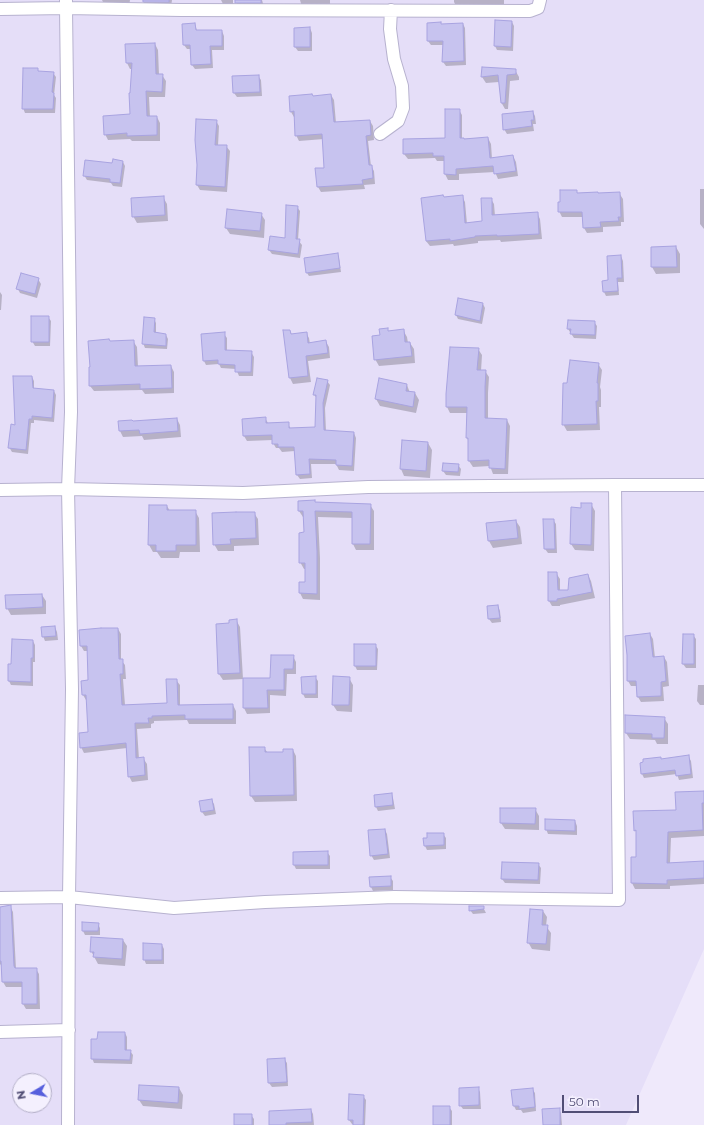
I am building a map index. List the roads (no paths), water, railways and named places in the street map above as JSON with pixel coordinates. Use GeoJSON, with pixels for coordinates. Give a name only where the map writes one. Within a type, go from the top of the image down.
{"type":"FeatureCollection","features":[{"type":"Feature","properties":{"kind":"street"},"geometry":{"type":"LineString","coordinates":[[0,9],[66,4],[391,10],[418,6],[530,11],[538,8],[540,0]]}},
{"type":"Feature","properties":{"kind":"street"},"geometry":{"type":"LineString","coordinates":[[66,4],[71,412],[68,489],[72,689],[68,1125]]}},
{"type":"Feature","properties":{"kind":"street"},"geometry":{"type":"LineString","coordinates":[[380,134],[398,121],[403,108],[402,86],[394,59],[390,29],[391,10]]}},
{"type":"Feature","properties":{"kind":"street"},"geometry":{"type":"LineString","coordinates":[[0,898],[69,897],[174,908],[264,902],[394,897],[619,900],[615,485]]}},
{"type":"Feature","properties":{"kind":"street"},"geometry":{"type":"LineString","coordinates":[[0,490],[68,489],[243,493],[368,487],[704,485]]}},
{"type":"Feature","properties":{"kind":"street"},"geometry":{"type":"LineString","coordinates":[[0,1032],[69,1030]]}}]}
